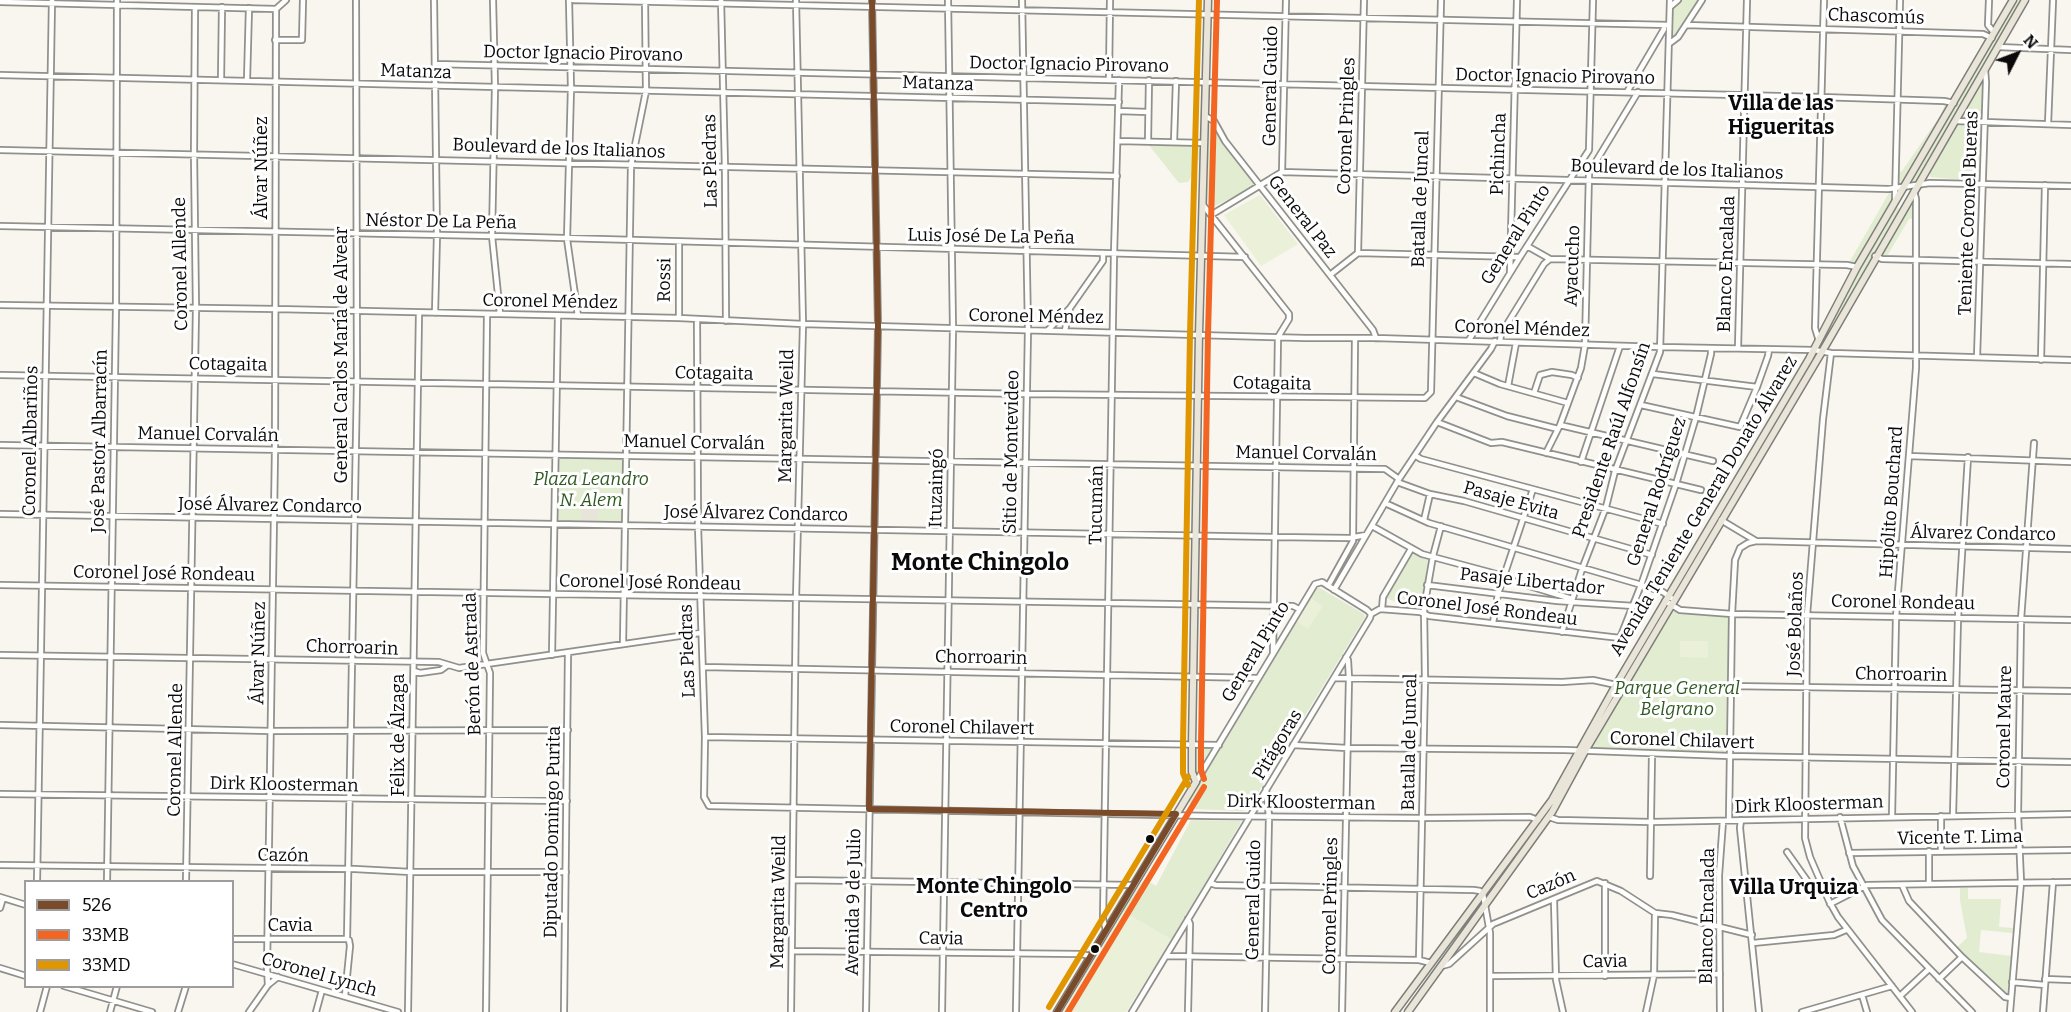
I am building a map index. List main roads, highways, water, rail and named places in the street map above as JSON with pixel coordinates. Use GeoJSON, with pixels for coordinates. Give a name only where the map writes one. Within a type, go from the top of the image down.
{"type":"FeatureCollection","features":[{"type":"Feature","properties":{"kind":"main road","name":"General Pinto"},"geometry":{"type":"LineString","coordinates":[[1057,1012],[1196,782],[1192,772],[1192,744],[1199,334],[1208,0]]}},
{"type":"Feature","properties":{"kind":"main road","name":"Avenida Teniente General Donato Álvarez"},"geometry":{"type":"LineString","coordinates":[[1395,1012],[1538,820],[1582,751],[1814,350],[1857,267],[1954,103],[1991,33],[2013,0]]}},
{"type":"Feature","properties":{"kind":"main road","name":"Avenida Teniente General Donato Álvarez"},"geometry":{"type":"LineString","coordinates":[[1408,1012],[1549,817],[1616,685],[1721,520],[2025,0]]}},
{"type":"Feature","properties":{"kind":"district","name":"Villa de las Higueritas"},"geometry":{"type":"Point","coordinates":[1781,116]}},
{"type":"Feature","properties":{"kind":"district","name":"Monte Chingolo"},"geometry":{"type":"Point","coordinates":[980,563]}},
{"type":"Feature","properties":{"kind":"district","name":"Villa Urquiza"},"geometry":{"type":"Point","coordinates":[1794,888]}},
{"type":"Feature","properties":{"kind":"district","name":"Monte Chingolo Centro"},"geometry":{"type":"Point","coordinates":[994,899]}},
{"type":"Feature","properties":{"kind":"park label","name":"Plaza Leandro N. Alem"},"geometry":{"type":"Point","coordinates":[591,490]}},
{"type":"Feature","properties":{"kind":"park label","name":"Parque General Belgrano"},"geometry":{"type":"Point","coordinates":[1677,699]}}]}
